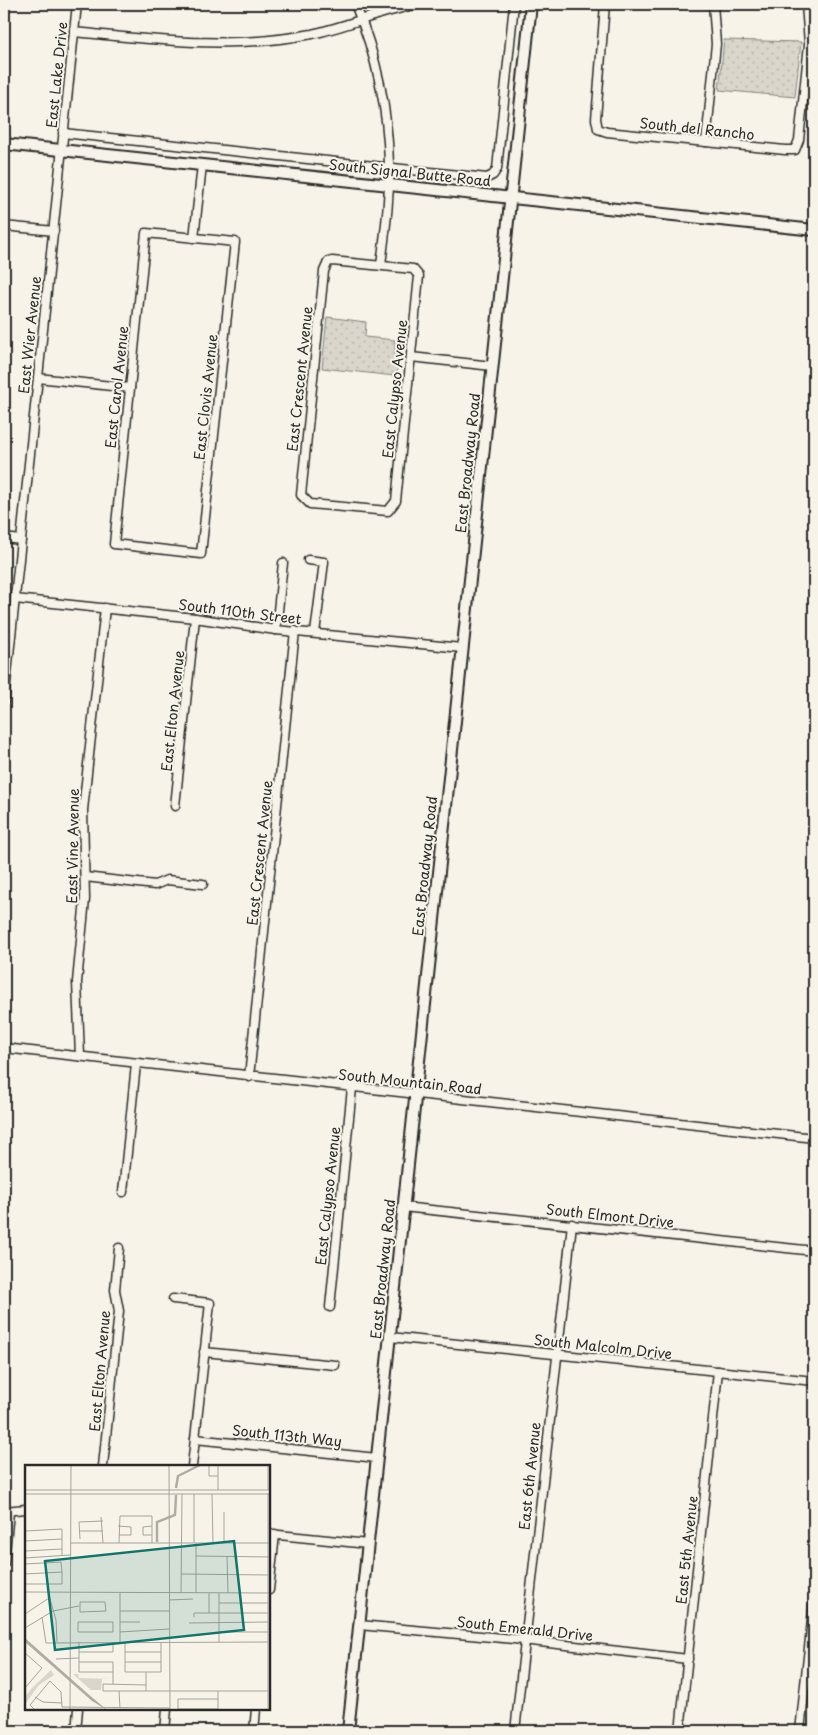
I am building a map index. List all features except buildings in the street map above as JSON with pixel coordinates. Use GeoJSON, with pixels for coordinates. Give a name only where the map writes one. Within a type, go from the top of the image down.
{"type":"FeatureCollection","features":[{"type":"Feature","properties":{"kind":"main road","name":"East Broadway Road"},"geometry":{"type":"LineString","coordinates":[[348,1731],[531,4]]}},
{"type":"Feature","properties":{"kind":"main road","name":"South Signal Butte Road"},"geometry":{"type":"LineString","coordinates":[[4,144],[814,230]]}},
{"type":"Feature","properties":{"kind":"street","name":"East Lake Drive"},"geometry":{"type":"LineString","coordinates":[[62,149],[77,4]]}},
{"type":"Feature","properties":{"kind":"street"},"geometry":{"type":"LineString","coordinates":[[355,4],[362,20],[378,78],[388,144],[389,167],[381,265]]}},
{"type":"Feature","properties":{"kind":"street"},"geometry":{"type":"LineString","coordinates":[[74,32],[186,44],[270,41],[314,33],[422,4]]}},
{"type":"Feature","properties":{"kind":"street","name":"South Signal Butte Road"},"geometry":{"type":"LineString","coordinates":[[63,133],[487,178],[494,175],[497,169],[514,4]]}},
{"type":"Feature","properties":{"kind":"street","name":"South del Rancho"},"geometry":{"type":"LineString","coordinates":[[605,4],[596,119],[598,129],[795,150],[799,140],[810,73]]}},
{"type":"Feature","properties":{"kind":"street"},"geometry":{"type":"LineString","coordinates":[[706,142],[716,44],[713,4]]}},
{"type":"Feature","properties":{"kind":"street"},"geometry":{"type":"LineString","coordinates":[[806,4],[810,73]]}},
{"type":"Feature","properties":{"kind":"street","name":"East Wier Avenue"},"geometry":{"type":"LineString","coordinates":[[4,703],[7,649],[15,599],[62,149]]}},
{"type":"Feature","properties":{"kind":"street"},"geometry":{"type":"LineString","coordinates":[[194,238],[202,164]]}},
{"type":"Feature","properties":{"kind":"street"},"geometry":{"type":"LineString","coordinates":[[4,226],[54,231]]}},
{"type":"Feature","properties":{"kind":"street","name":"East Carol Avenue"},"geometry":{"type":"LineString","coordinates":[[114,544],[146,233],[194,238]]}},
{"type":"Feature","properties":{"kind":"street","name":"East Clovis Avenue"},"geometry":{"type":"LineString","coordinates":[[114,544],[202,554],[235,242],[194,238]]}},
{"type":"Feature","properties":{"kind":"street","name":"East Crescent Avenue"},"geometry":{"type":"LineString","coordinates":[[381,265],[328,262],[324,271],[301,491],[303,499],[310,504],[384,512],[392,509]]}},
{"type":"Feature","properties":{"kind":"street","name":"East Calypso Avenue"},"geometry":{"type":"LineString","coordinates":[[381,265],[417,271],[419,281],[396,501],[392,509]]}},
{"type":"Feature","properties":{"kind":"street"},"geometry":{"type":"LineString","coordinates":[[411,357],[492,366]]}},
{"type":"Feature","properties":{"kind":"street"},"geometry":{"type":"LineString","coordinates":[[38,378],[130,388]]}},
{"type":"Feature","properties":{"kind":"street"},"geometry":{"type":"LineString","coordinates":[[4,538],[21,540]]}},
{"type":"Feature","properties":{"kind":"street"},"geometry":{"type":"LineString","coordinates":[[308,560],[324,562],[315,634]]}},
{"type":"Feature","properties":{"kind":"street"},"geometry":{"type":"LineString","coordinates":[[276,630],[283,564]]}},
{"type":"Feature","properties":{"kind":"street","name":"South 110th Street"},"geometry":{"type":"LineString","coordinates":[[15,599],[195,618],[276,630],[462,648]]}},
{"type":"Feature","properties":{"kind":"street","name":"East Vine Avenue"},"geometry":{"type":"LineString","coordinates":[[80,1056],[77,982],[85,899],[83,810],[105,608]]}},
{"type":"Feature","properties":{"kind":"street","name":"East Elton Avenue"},"geometry":{"type":"LineString","coordinates":[[175,806],[195,618]]}},
{"type":"Feature","properties":{"kind":"street","name":"East Crescent Avenue"},"geometry":{"type":"LineString","coordinates":[[249,1077],[295,631]]}},
{"type":"Feature","properties":{"kind":"street"},"geometry":{"type":"LineString","coordinates":[[85,877],[155,885],[167,880],[203,884]]}},
{"type":"Feature","properties":{"kind":"street","name":"South Mountain Road"},"geometry":{"type":"LineString","coordinates":[[4,1048],[249,1077],[814,1138]]}},
{"type":"Feature","properties":{"kind":"street"},"geometry":{"type":"LineString","coordinates":[[123,1192],[136,1064]]}},
{"type":"Feature","properties":{"kind":"street","name":"East Calypso Avenue"},"geometry":{"type":"LineString","coordinates":[[330,1307],[352,1088]]}},
{"type":"Feature","properties":{"kind":"street","name":"South Elmont Drive"},"geometry":{"type":"LineString","coordinates":[[403,1207],[814,1251]]}},
{"type":"Feature","properties":{"kind":"street","name":"East 6th Avenue"},"geometry":{"type":"LineString","coordinates":[[515,1731],[572,1224]]}},
{"type":"Feature","properties":{"kind":"street","name":"East Elton Avenue"},"geometry":{"type":"LineString","coordinates":[[103,1465],[119,1311],[115,1290],[119,1248]]}},
{"type":"Feature","properties":{"kind":"street"},"geometry":{"type":"LineString","coordinates":[[173,1299],[210,1303],[192,1465]]}},
{"type":"Feature","properties":{"kind":"street","name":"South Malcolm Drive"},"geometry":{"type":"LineString","coordinates":[[390,1337],[814,1381]]}},
{"type":"Feature","properties":{"kind":"street"},"geometry":{"type":"LineString","coordinates":[[204,1352],[335,1365]]}},
{"type":"Feature","properties":{"kind":"street","name":"East 5th Avenue"},"geometry":{"type":"LineString","coordinates":[[680,1731],[718,1371]]}},
{"type":"Feature","properties":{"kind":"street","name":"South 113th Way"},"geometry":{"type":"LineString","coordinates":[[195,1439],[377,1458]]}},
{"type":"Feature","properties":{"kind":"street"},"geometry":{"type":"LineString","coordinates":[[4,1563],[6,1512],[25,1509]]}},
{"type":"Feature","properties":{"kind":"street"},"geometry":{"type":"LineString","coordinates":[[270,1571],[272,1534],[368,1544]]}},
{"type":"Feature","properties":{"kind":"street"},"geometry":{"type":"LineString","coordinates":[[800,1731],[812,1641],[814,1601]]}},
{"type":"Feature","properties":{"kind":"street","name":"South Emerald Drive"},"geometry":{"type":"LineString","coordinates":[[359,1625],[688,1659]]}},
{"type":"Feature","properties":{"kind":"street"},"geometry":{"type":"LineString","coordinates":[[76,1731],[78,1710]]}},
{"type":"Feature","properties":{"kind":"street"},"geometry":{"type":"LineString","coordinates":[[164,1731],[167,1710]]}},
{"type":"Feature","properties":{"kind":"street"},"geometry":{"type":"LineString","coordinates":[[254,1731],[256,1710]]}},
{"type":"Feature","properties":{"kind":"shaded area"},"geometry":{"type":"Polygon","coordinates":[[[724,40],[801,42],[795,97],[719,90],[724,40]]]}},
{"type":"Feature","properties":{"kind":"shaded area"},"geometry":{"type":"Polygon","coordinates":[[[327,317],[366,322],[365,337],[395,340],[395,356],[400,366],[395,376],[322,368],[327,317]]]}}]}
